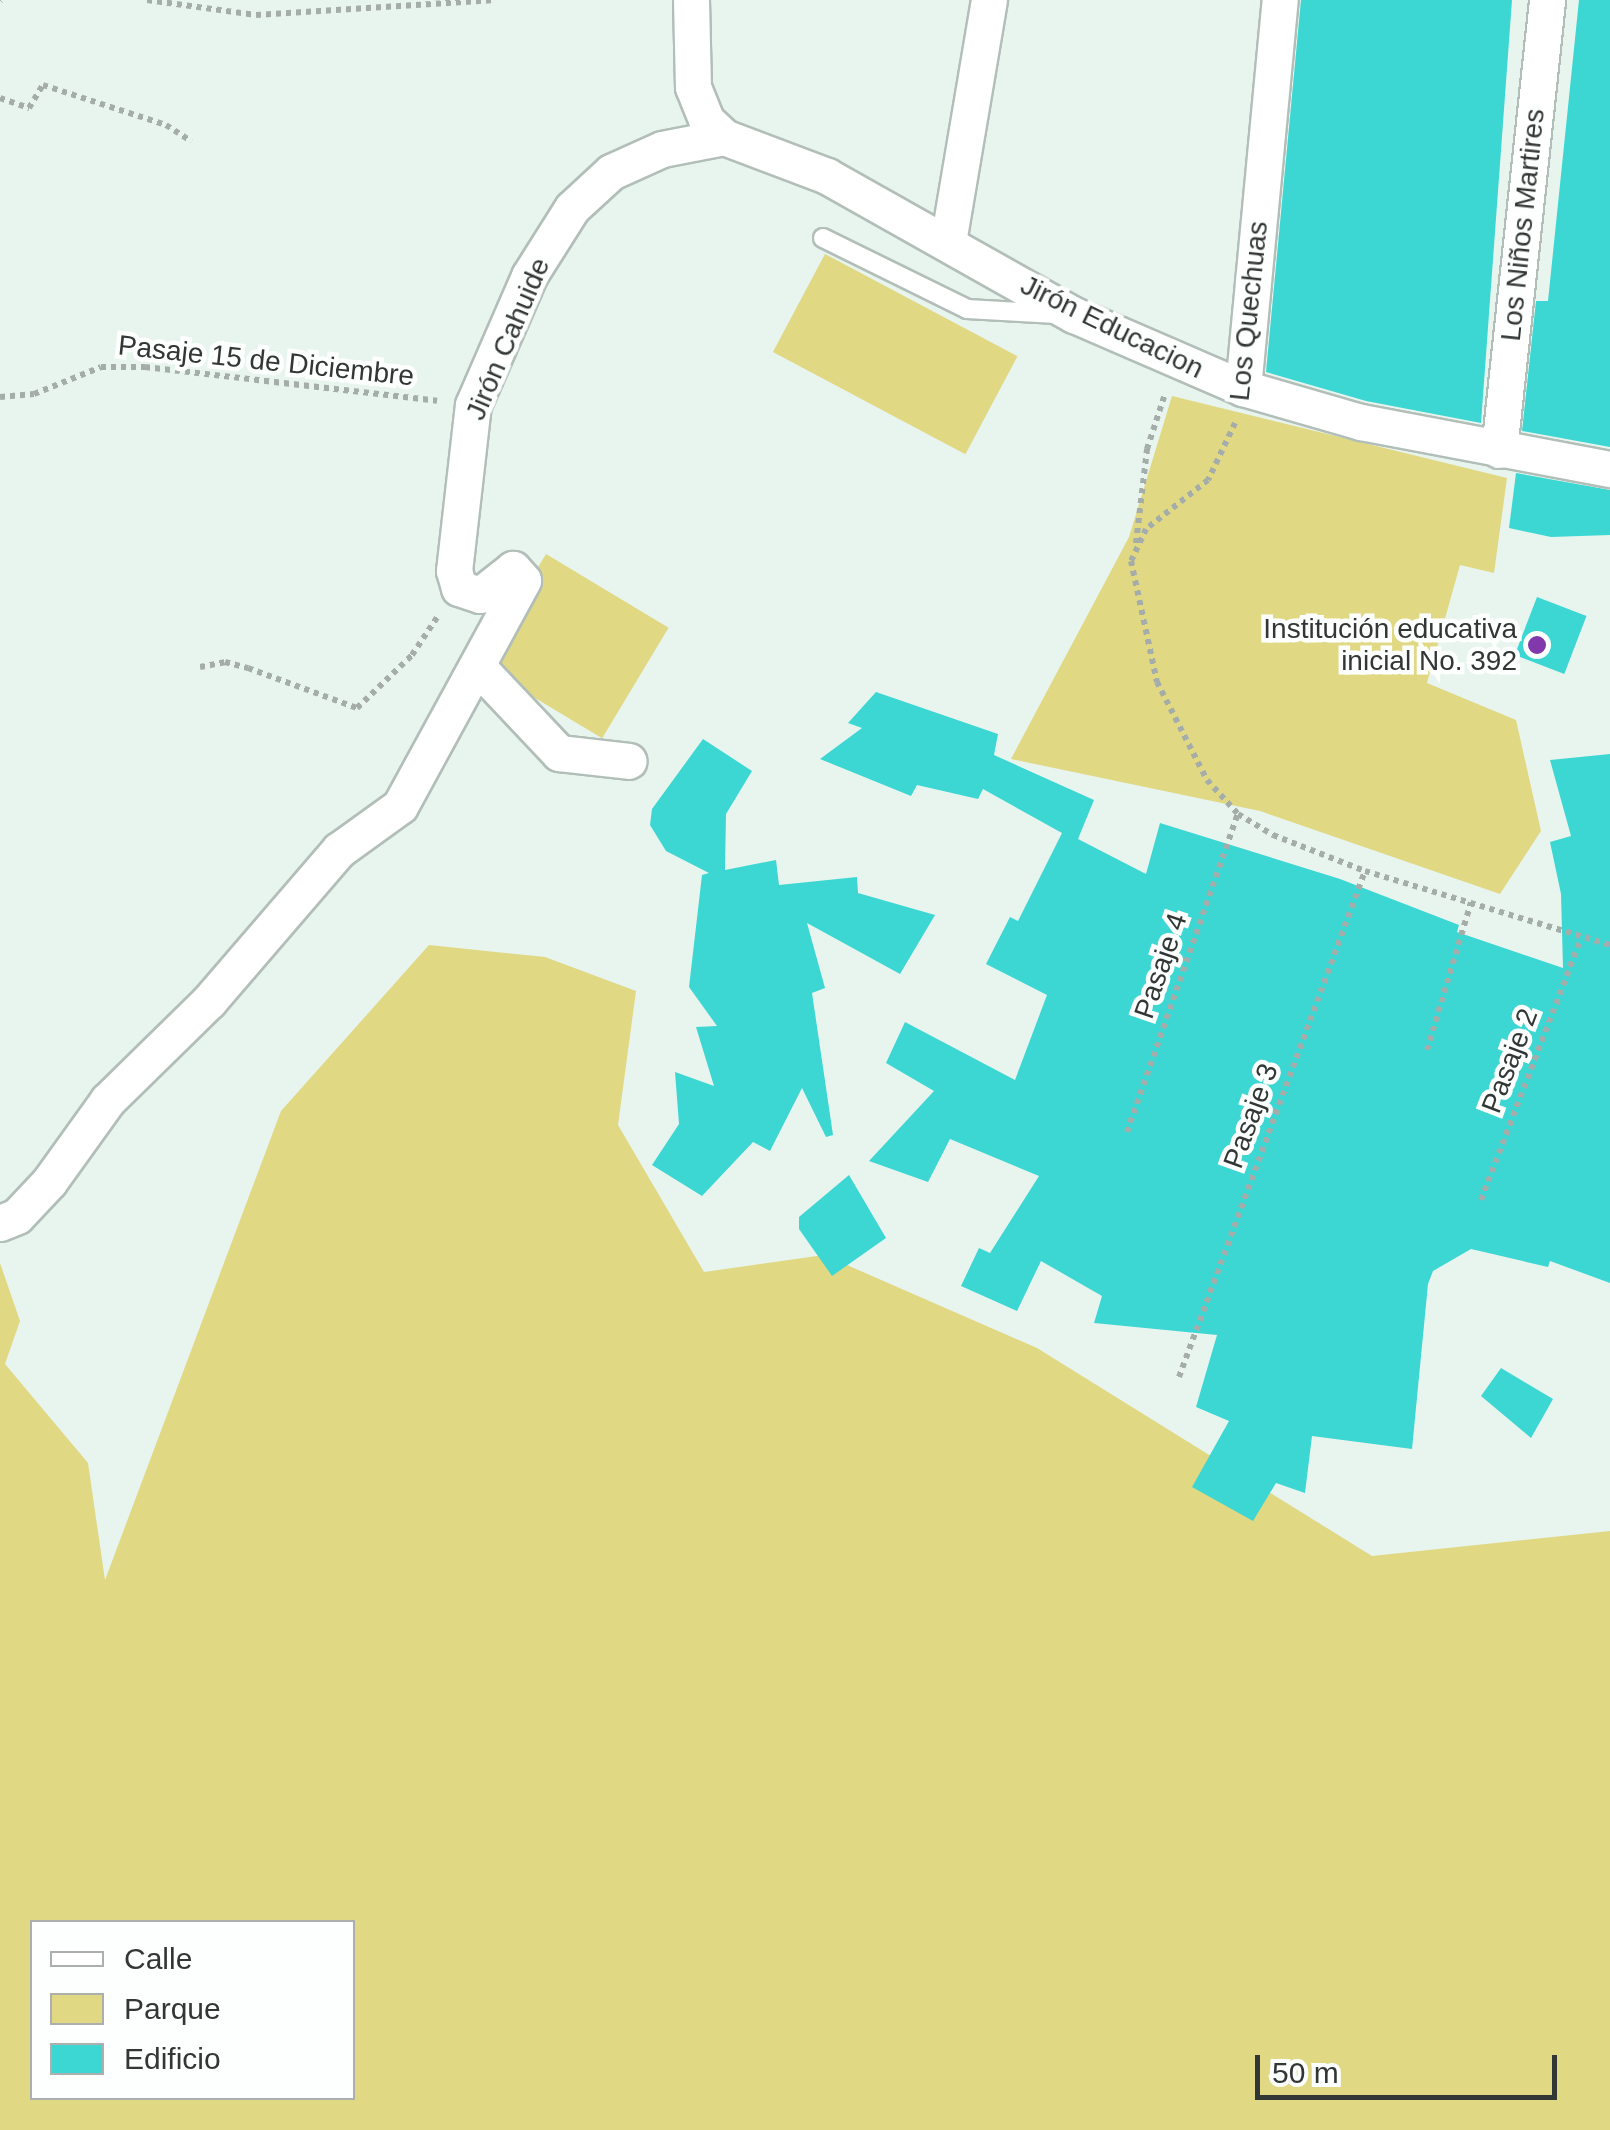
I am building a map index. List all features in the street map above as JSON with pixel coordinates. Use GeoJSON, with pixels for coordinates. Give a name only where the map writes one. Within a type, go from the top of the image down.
{"type":"FeatureCollection","features":[{"type":"Feature","properties":{"kind":"street"},"geometry":{"type":"LineString","coordinates":[[691,0],[693,87],[706,120],[724,137]]}},
{"type":"Feature","properties":{"kind":"street"},"geometry":{"type":"LineString","coordinates":[[948,242],[990,0]]}},
{"type":"Feature","properties":{"kind":"street","name":"Los Quechuas"},"geometry":{"type":"LineString","coordinates":[[1243,388],[1280,0]]}},
{"type":"Feature","properties":{"kind":"street","name":"Los Niños Martires"},"geometry":{"type":"LineString","coordinates":[[1500,450],[1548,0]]}},
{"type":"Feature","properties":{"kind":"street","name":"Jirón Educacion"},"geometry":{"type":"LineString","coordinates":[[724,137],[827,176],[1074,314],[1243,388],[1361,422],[1610,469]]}},
{"type":"Feature","properties":{"kind":"street","name":"Jirón Cahuide"},"geometry":{"type":"LineString","coordinates":[[459,588],[454,572],[473,406],[529,276],[572,208],[610,172],[662,148],[724,137]]}},
{"type":"Feature","properties":{"kind":"street"},"geometry":{"type":"LineString","coordinates":[[0,1223],[17,1216],[49,1182],[108,1100],[209,1001],[339,850],[400,806],[523,573],[508,572],[480,596],[459,588]]}},
{"type":"Feature","properties":{"kind":"street"},"geometry":{"type":"LineString","coordinates":[[477,666],[559,753],[630,761]]}},
{"type":"Feature","properties":{"kind":"lane"},"geometry":{"type":"LineString","coordinates":[[823,238],[967,309],[1074,314]]}},
{"type":"Feature","properties":{"kind":"path"},"geometry":{"type":"LineString","coordinates":[[147,0],[256,15],[496,0]]}},
{"type":"Feature","properties":{"kind":"path"},"geometry":{"type":"LineString","coordinates":[[0,98],[29,108],[43,85],[166,124],[191,141]]}},
{"type":"Feature","properties":{"kind":"path"},"geometry":{"type":"LineString","coordinates":[[1176,359],[1146,450],[1131,582],[1157,682],[1207,780],[1238,814],[1273,836],[1366,871],[1610,945]]}},
{"type":"Feature","properties":{"kind":"path","name":"Pasaje 15 de Diciembre"},"geometry":{"type":"LineString","coordinates":[[0,397],[34,394],[101,368],[145,368],[473,406]]}},
{"type":"Feature","properties":{"kind":"path","name":"Los Quechuas"},"geometry":{"type":"LineString","coordinates":[[1136,544],[1208,480],[1243,388]]}},
{"type":"Feature","properties":{"kind":"path"},"geometry":{"type":"LineString","coordinates":[[200,667],[248,668],[357,708],[412,655],[459,588]]}},
{"type":"Feature","properties":{"kind":"path","name":"Pasaje 4"},"geometry":{"type":"LineString","coordinates":[[1127,1132],[1238,814]]}},
{"type":"Feature","properties":{"kind":"path","name":"Pasaje 3"},"geometry":{"type":"LineString","coordinates":[[1178,1376],[1366,871]]}},
{"type":"Feature","properties":{"kind":"path"},"geometry":{"type":"LineString","coordinates":[[1427,1050],[1471,902]]}},
{"type":"Feature","properties":{"kind":"path","name":"Pasaje 2"},"geometry":{"type":"LineString","coordinates":[[1481,1200],[1581,938]]}},
{"type":"Feature","properties":{"kind":"green space"},"geometry":{"type":"Polygon","coordinates":[[[825,254],[1017,356],[965,454],[773,352],[825,254]]]}},
{"type":"Feature","properties":{"kind":"green space"},"geometry":{"type":"Polygon","coordinates":[[[1172,396],[1507,478],[1494,573],[1460,565],[1427,683],[1516,720],[1541,831],[1500,894],[1260,811],[1011,759],[1129,537],[1172,396]]]}},
{"type":"Feature","properties":{"kind":"green space"},"geometry":{"type":"Polygon","coordinates":[[[546,554],[669,628],[602,738],[480,665],[546,554]]]}},
{"type":"Feature","properties":{"kind":"green space"},"geometry":{"type":"Polygon","coordinates":[[[429,945],[545,957],[636,991],[618,1125],[704,1272],[824,1255],[1037,1348],[1372,1556],[1610,1531],[1610,2130],[0,2130],[0,1263],[20,1321],[5,1364],[88,1463],[105,1580],[281,1111],[429,945]]]}},
{"type":"Feature","properties":{"kind":"building"},"geometry":{"type":"Polygon","coordinates":[[[1301,0],[1512,0],[1481,423],[1366,401],[1266,372],[1301,0]]]}},
{"type":"Feature","properties":{"kind":"building"},"geometry":{"type":"Polygon","coordinates":[[[1579,0],[1610,0],[1610,447],[1522,431],[1536,301],[1548,301],[1579,0]]]}},
{"type":"Feature","properties":{"kind":"building"},"geometry":{"type":"Polygon","coordinates":[[[1516,473],[1610,490],[1610,535],[1551,537],[1509,528],[1516,473]]]}},
{"type":"Feature","properties":{"kind":"building"},"geometry":{"type":"Polygon","coordinates":[[[1537,597],[1586,616],[1564,674],[1515,655],[1537,597]]]}},
{"type":"Feature","properties":{"kind":"building"},"geometry":{"type":"Polygon","coordinates":[[[876,692],[998,734],[994,755],[1094,800],[1078,839],[1146,874],[1160,823],[1340,879],[1459,925],[1457,932],[1563,968],[1561,894],[1550,842],[1571,836],[1550,760],[1610,754],[1610,1283],[1550,1261],[1548,1267],[1471,1249],[1433,1271],[1428,1284],[1412,1449],[1312,1436],[1305,1493],[1276,1483],[1253,1521],[1192,1487],[1229,1421],[1196,1407],[1217,1335],[1094,1323],[1102,1296],[1041,1261],[1017,1311],[961,1286],[979,1248],[990,1253],[1039,1176],[950,1139],[928,1182],[869,1161],[934,1091],[886,1063],[905,1022],[1015,1080],[1047,995],[986,964],[1010,917],[1018,921],[1062,833],[983,789],[978,799],[917,785],[911,796],[820,759],[862,728],[848,723],[876,692]]]}},
{"type":"Feature","properties":{"kind":"building"},"geometry":{"type":"Polygon","coordinates":[[[703,739],[752,771],[726,814],[725,870],[776,860],[779,885],[857,877],[858,893],[935,915],[900,974],[807,923],[825,988],[812,993],[833,1135],[826,1137],[802,1088],[770,1151],[753,1142],[702,1196],[652,1165],[679,1124],[675,1072],[714,1086],[696,1027],[717,1026],[689,987],[702,875],[709,873],[666,851],[650,825],[652,809],[703,739]]]}},
{"type":"Feature","properties":{"kind":"building"},"geometry":{"type":"Polygon","coordinates":[[[849,1175],[886,1238],[832,1276],[799,1229],[799,1217],[849,1175]]]}},
{"type":"Feature","properties":{"kind":"building"},"geometry":{"type":"Polygon","coordinates":[[[1501,1368],[1553,1399],[1531,1438],[1481,1396],[1501,1368]]]}},
{"type":"Feature","properties":{"kind":"place","name":"Institución educativa inicial No. 392"},"geometry":{"type":"Point","coordinates":[1537,645]}}]}
